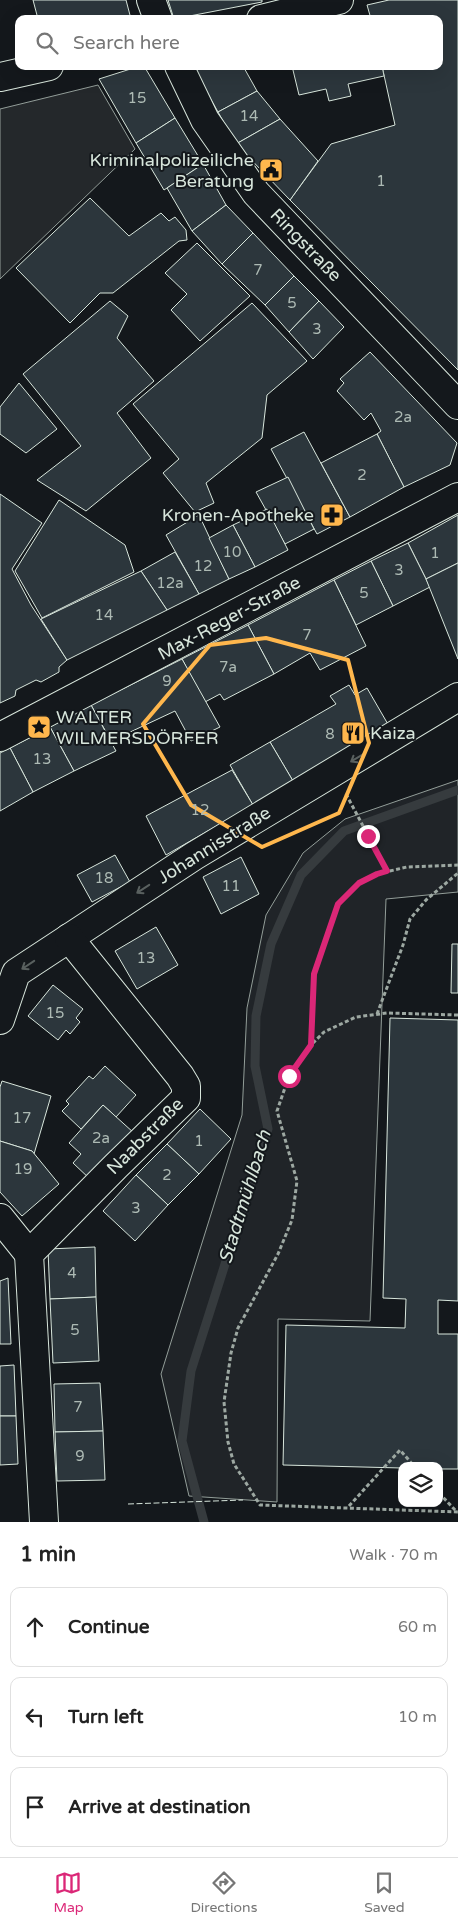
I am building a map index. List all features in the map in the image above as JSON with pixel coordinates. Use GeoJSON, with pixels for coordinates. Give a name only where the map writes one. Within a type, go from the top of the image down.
{"type":"FeatureCollection","features":[{"type":"Feature","properties":{"kind":"street"},"geometry":{"type":"LineString","coordinates":[[151,0],[157,15]]}},
{"type":"Feature","properties":{"kind":"street"},"geometry":{"type":"LineString","coordinates":[[277,15],[338,0]]}},
{"type":"Feature","properties":{"kind":"street"},"geometry":{"type":"LineString","coordinates":[[0,76],[29,70]]}},
{"type":"Feature","properties":{"kind":"street","name":"Ringstraße"},"geometry":{"type":"LineString","coordinates":[[181,70],[205,120],[256,193],[458,405]]}},
{"type":"Feature","properties":{"kind":"street","name":"Max-Reger-Straße"},"geometry":{"type":"LineString","coordinates":[[0,737],[458,497]]}},
{"type":"Feature","properties":{"kind":"street","name":"Johannisstraße"},"geometry":{"type":"LineString","coordinates":[[0,1020],[16,973],[194,856],[458,697]]}},
{"type":"Feature","properties":{"kind":"street","name":"Naabstraße"},"geometry":{"type":"LineString","coordinates":[[29,1254],[186,1098],[186,1086],[180,1076],[69,938]]}},
{"type":"Feature","properties":{"kind":"street"},"geometry":{"type":"LineString","coordinates":[[0,1218],[29,1254],[44,1522]]}},
{"type":"Feature","properties":{"kind":"path"},"geometry":{"type":"LineString","coordinates":[[356,814],[387,871]]}},
{"type":"Feature","properties":{"kind":"path"},"geometry":{"type":"LineString","coordinates":[[311,1045],[314,974],[338,904],[359,883],[377,874],[407,867],[458,864]]}},
{"type":"Feature","properties":{"kind":"path"},"geometry":{"type":"LineString","coordinates":[[377,1014],[403,945],[410,920],[426,900],[458,873]]}},
{"type":"Feature","properties":{"kind":"path"},"geometry":{"type":"LineString","coordinates":[[457,1512],[260,1505],[234,1464],[228,1442],[224,1402],[231,1353],[238,1328],[278,1254],[292,1220],[297,1181],[278,1112],[289,1076],[311,1045],[324,1032],[356,1017],[387,1012],[458,1015]]}},
{"type":"Feature","properties":{"kind":"path"},"geometry":{"type":"LineString","coordinates":[[348,1507],[400,1450],[410,1462]]}},
{"type":"Feature","properties":{"kind":"path"},"geometry":{"type":"LineString","coordinates":[[443,1497],[457,1512]]}},
{"type":"Feature","properties":{"kind":"highlighted area"},"geometry":{"type":"Polygon","coordinates":[[[266,638],[348,660],[369,743],[339,813],[262,847],[191,805],[143,724],[210,645],[266,638]]]}},
{"type":"Feature","properties":{"kind":"shaded area"},"geometry":{"type":"Polygon","coordinates":[[[98,85],[135,149],[0,279],[0,109],[98,85]]]}},
{"type":"Feature","properties":{"kind":"shaded area"},"geometry":{"type":"Polygon","coordinates":[[[458,780],[458,892],[386,899],[370,1321],[278,1319],[277,1502],[189,1496],[161,1374],[242,1115],[247,1008],[266,915],[303,853],[345,819],[458,780]]]}},
{"type":"Feature","properties":{"kind":"building"},"geometry":{"type":"Polygon","coordinates":[[[33,0],[126,0],[130,15],[37,15],[33,0]]]}},
{"type":"Feature","properties":{"kind":"building"},"geometry":{"type":"Polygon","coordinates":[[[168,0],[262,0],[262,2],[195,15],[173,15],[168,0]]]}},
{"type":"Feature","properties":{"kind":"building"},"geometry":{"type":"Polygon","coordinates":[[[389,0],[458,0],[458,370],[290,200],[331,144],[395,125],[383,70],[443,70],[443,15],[370,15],[367,5],[389,0]]]}},
{"type":"Feature","properties":{"kind":"building"},"geometry":{"type":"Polygon","coordinates":[[[127,70],[146,70],[175,118],[136,143],[99,79],[127,70]]]}},
{"type":"Feature","properties":{"kind":"building"},"geometry":{"type":"Polygon","coordinates":[[[194,70],[245,70],[257,91],[218,112],[194,70]]]}},
{"type":"Feature","properties":{"kind":"building"},"geometry":{"type":"Polygon","coordinates":[[[293,70],[383,70],[384,76],[348,84],[351,96],[329,101],[326,89],[299,95],[293,70]]]}},
{"type":"Feature","properties":{"kind":"building"},"geometry":{"type":"Polygon","coordinates":[[[257,91],[280,119],[236,144],[218,112],[257,91]]]}},
{"type":"Feature","properties":{"kind":"building"},"geometry":{"type":"Polygon","coordinates":[[[175,118],[203,164],[164,190],[136,143],[175,118]]]}},
{"type":"Feature","properties":{"kind":"building"},"geometry":{"type":"Polygon","coordinates":[[[280,119],[318,161],[290,200],[236,144],[280,119]]]}},
{"type":"Feature","properties":{"kind":"building"},"geometry":{"type":"Polygon","coordinates":[[[203,164],[226,205],[192,231],[167,188],[203,164]]]}},
{"type":"Feature","properties":{"kind":"building"},"geometry":{"type":"Polygon","coordinates":[[[90,198],[129,236],[161,213],[169,221],[175,217],[186,230],[187,240],[179,241],[113,293],[100,293],[70,323],[16,268],[90,198]]]}},
{"type":"Feature","properties":{"kind":"building"},"geometry":{"type":"Polygon","coordinates":[[[226,205],[253,233],[222,264],[192,231],[226,205]]]}},
{"type":"Feature","properties":{"kind":"building"},"geometry":{"type":"Polygon","coordinates":[[[253,233],[294,276],[265,305],[222,264],[253,233]]]}},
{"type":"Feature","properties":{"kind":"building"},"geometry":{"type":"Polygon","coordinates":[[[197,243],[250,296],[200,341],[171,310],[187,294],[165,273],[197,243]]]}},
{"type":"Feature","properties":{"kind":"building"},"geometry":{"type":"Polygon","coordinates":[[[294,276],[319,301],[289,332],[265,305],[294,276]]]}},
{"type":"Feature","properties":{"kind":"building"},"geometry":{"type":"Polygon","coordinates":[[[110,301],[128,316],[117,338],[154,381],[117,413],[151,458],[86,511],[37,480],[81,446],[23,374],[110,301]]]}},
{"type":"Feature","properties":{"kind":"building"},"geometry":{"type":"Polygon","coordinates":[[[319,301],[344,327],[313,359],[289,332],[319,301]]]}},
{"type":"Feature","properties":{"kind":"building"},"geometry":{"type":"Polygon","coordinates":[[[252,303],[307,361],[267,395],[262,438],[206,483],[214,503],[195,512],[163,473],[179,459],[133,404],[252,303]]]}},
{"type":"Feature","properties":{"kind":"building"},"geometry":{"type":"Polygon","coordinates":[[[370,352],[457,443],[450,465],[404,487],[377,434],[381,431],[371,413],[364,420],[337,391],[344,383],[340,379],[370,352]]]}},
{"type":"Feature","properties":{"kind":"building"},"geometry":{"type":"Polygon","coordinates":[[[19,383],[57,429],[26,453],[0,434],[0,407],[19,383]]]}},
{"type":"Feature","properties":{"kind":"building"},"geometry":{"type":"Polygon","coordinates":[[[304,432],[350,517],[317,534],[271,449],[304,432]]]}},
{"type":"Feature","properties":{"kind":"building"},"geometry":{"type":"Polygon","coordinates":[[[377,434],[404,487],[350,517],[321,463],[377,434]]]}},
{"type":"Feature","properties":{"kind":"building"},"geometry":{"type":"Polygon","coordinates":[[[288,477],[314,529],[285,544],[256,492],[288,477]]]}},
{"type":"Feature","properties":{"kind":"building"},"geometry":{"type":"Polygon","coordinates":[[[0,494],[42,523],[12,569],[31,605],[67,660],[59,667],[59,672],[41,682],[36,680],[16,690],[15,696],[0,703],[0,494]]]}},
{"type":"Feature","properties":{"kind":"building"},"geometry":{"type":"Polygon","coordinates":[[[59,500],[125,545],[134,572],[42,618],[15,571],[59,500]]]}},
{"type":"Feature","properties":{"kind":"building"},"geometry":{"type":"Polygon","coordinates":[[[267,509],[288,550],[255,567],[233,525],[267,509]]]}},
{"type":"Feature","properties":{"kind":"building"},"geometry":{"type":"Polygon","coordinates":[[[199,515],[229,579],[199,594],[166,535],[199,515]]]}},
{"type":"Feature","properties":{"kind":"building"},"geometry":{"type":"Polygon","coordinates":[[[458,515],[458,563],[426,579],[408,543],[458,515]]]}},
{"type":"Feature","properties":{"kind":"building"},"geometry":{"type":"Polygon","coordinates":[[[233,525],[255,567],[229,579],[209,538],[233,525]]]}},
{"type":"Feature","properties":{"kind":"building"},"geometry":{"type":"Polygon","coordinates":[[[408,543],[430,587],[393,606],[371,561],[408,543]]]}},
{"type":"Feature","properties":{"kind":"building"},"geometry":{"type":"Polygon","coordinates":[[[175,552],[199,594],[167,610],[141,571],[175,552]]]}},
{"type":"Feature","properties":{"kind":"building"},"geometry":{"type":"Polygon","coordinates":[[[371,561],[393,606],[356,625],[334,580],[371,561]]]}},
{"type":"Feature","properties":{"kind":"building"},"geometry":{"type":"Polygon","coordinates":[[[458,563],[458,659],[426,579],[458,563]]]}},
{"type":"Feature","properties":{"kind":"building"},"geometry":{"type":"Polygon","coordinates":[[[141,571],[167,610],[67,660],[41,619],[141,571]]]}},
{"type":"Feature","properties":{"kind":"building"},"geometry":{"type":"Polygon","coordinates":[[[334,580],[366,646],[320,670],[310,653],[274,674],[248,625],[334,580]]]}},
{"type":"Feature","properties":{"kind":"building"},"geometry":{"type":"Polygon","coordinates":[[[248,625],[274,674],[224,700],[220,694],[205,702],[182,659],[248,625]]]}},
{"type":"Feature","properties":{"kind":"building"},"geometry":{"type":"Polygon","coordinates":[[[182,659],[220,727],[191,741],[175,711],[111,741],[91,705],[182,659]]]}},
{"type":"Feature","properties":{"kind":"building"},"geometry":{"type":"Polygon","coordinates":[[[349,685],[355,695],[367,688],[389,726],[293,781],[270,742],[336,704],[330,696],[349,685]]]}},
{"type":"Feature","properties":{"kind":"building"},"geometry":{"type":"Polygon","coordinates":[[[91,705],[116,751],[74,771],[50,727],[91,705]]]}},
{"type":"Feature","properties":{"kind":"building"},"geometry":{"type":"Polygon","coordinates":[[[50,727],[74,771],[33,792],[10,748],[50,727]]]}},
{"type":"Feature","properties":{"kind":"building"},"geometry":{"type":"Polygon","coordinates":[[[270,742],[293,781],[253,805],[230,765],[270,742]]]}},
{"type":"Feature","properties":{"kind":"building"},"geometry":{"type":"Polygon","coordinates":[[[10,748],[33,792],[0,811],[0,753],[10,748]]]}},
{"type":"Feature","properties":{"kind":"building"},"geometry":{"type":"Polygon","coordinates":[[[232,770],[253,805],[166,855],[146,816],[232,770]]]}},
{"type":"Feature","properties":{"kind":"building"},"geometry":{"type":"Polygon","coordinates":[[[115,855],[130,882],[92,902],[77,875],[115,855]]]}},
{"type":"Feature","properties":{"kind":"building"},"geometry":{"type":"Polygon","coordinates":[[[241,857],[259,894],[221,914],[203,877],[241,857]]]}},
{"type":"Feature","properties":{"kind":"building"},"geometry":{"type":"Polygon","coordinates":[[[156,927],[178,965],[137,989],[115,951],[156,927]]]}},
{"type":"Feature","properties":{"kind":"building"},"geometry":{"type":"Polygon","coordinates":[[[452,944],[458,944],[458,993],[451,993],[452,944]]]}},
{"type":"Feature","properties":{"kind":"building"},"geometry":{"type":"Polygon","coordinates":[[[53,985],[83,1009],[76,1018],[80,1022],[70,1034],[66,1030],[58,1040],[28,1016],[53,985]]]}},
{"type":"Feature","properties":{"kind":"building"},"geometry":{"type":"Polygon","coordinates":[[[390,1018],[458,1020],[458,1301],[438,1300],[438,1334],[458,1334],[458,1469],[443,1469],[443,1462],[398,1462],[398,1468],[283,1465],[286,1325],[405,1328],[406,1299],[383,1298],[390,1018]]]}},
{"type":"Feature","properties":{"kind":"building"},"geometry":{"type":"Polygon","coordinates":[[[105,1066],[136,1095],[116,1117],[103,1105],[81,1129],[62,1111],[69,1104],[66,1101],[89,1076],[93,1079],[105,1066]]]}},
{"type":"Feature","properties":{"kind":"building"},"geometry":{"type":"Polygon","coordinates":[[[2,1081],[51,1096],[34,1154],[32,1151],[0,1141],[0,1087],[2,1081]]]}},
{"type":"Feature","properties":{"kind":"building"},"geometry":{"type":"Polygon","coordinates":[[[103,1105],[134,1133],[91,1180],[73,1163],[81,1154],[69,1143],[103,1105]]]}},
{"type":"Feature","properties":{"kind":"building"},"geometry":{"type":"Polygon","coordinates":[[[200,1109],[231,1139],[199,1174],[167,1144],[200,1109]]]}},
{"type":"Feature","properties":{"kind":"building"},"geometry":{"type":"Polygon","coordinates":[[[0,1141],[32,1151],[59,1184],[22,1216],[0,1192],[0,1141]]]}},
{"type":"Feature","properties":{"kind":"building"},"geometry":{"type":"Polygon","coordinates":[[[167,1144],[199,1174],[168,1205],[136,1175],[167,1144]]]}},
{"type":"Feature","properties":{"kind":"building"},"geometry":{"type":"Polygon","coordinates":[[[136,1175],[168,1205],[135,1241],[103,1211],[136,1175]]]}},
{"type":"Feature","properties":{"kind":"building"},"geometry":{"type":"Polygon","coordinates":[[[95,1247],[96,1297],[50,1299],[48,1249],[95,1247]]]}},
{"type":"Feature","properties":{"kind":"building"},"geometry":{"type":"Polygon","coordinates":[[[8,1278],[11,1344],[0,1344],[0,1281],[8,1278]]]}},
{"type":"Feature","properties":{"kind":"building"},"geometry":{"type":"Polygon","coordinates":[[[96,1297],[99,1361],[53,1363],[50,1299],[96,1297]]]}},
{"type":"Feature","properties":{"kind":"building"},"geometry":{"type":"Polygon","coordinates":[[[14,1365],[16,1416],[0,1416],[0,1366],[14,1365]]]}},
{"type":"Feature","properties":{"kind":"building"},"geometry":{"type":"Polygon","coordinates":[[[100,1383],[103,1431],[55,1432],[54,1384],[100,1383]]]}},
{"type":"Feature","properties":{"kind":"building"},"geometry":{"type":"Polygon","coordinates":[[[0,1416],[16,1416],[18,1464],[0,1465],[0,1416]]]}},
{"type":"Feature","properties":{"kind":"building"},"geometry":{"type":"Polygon","coordinates":[[[103,1431],[105,1480],[57,1481],[55,1432],[103,1431]]]}},
{"type":"Feature","properties":{"kind":"waterway","name":"Stadtmühlbach"},"geometry":{"type":"LineString","coordinates":[[204,1522],[182,1441],[191,1371],[268,1129],[255,1066],[256,1016],[271,944],[301,875],[344,831],[458,790]]}},
{"type":"Feature","properties":{"kind":"fence"},"geometry":{"type":"LineString","coordinates":[[128,1504],[243,1500]]}},
{"type":"Feature","properties":{"kind":"place","name":"Kriminalpolizeiliche Beratung"},"geometry":{"type":"Point","coordinates":[271,170]}},
{"type":"Feature","properties":{"kind":"place","name":"Kronen-Apotheke"},"geometry":{"type":"Point","coordinates":[332,515]}},
{"type":"Feature","properties":{"kind":"place","name":"WALTER WILMERSDÖRFER"},"geometry":{"type":"Point","coordinates":[39,727]}},
{"type":"Feature","properties":{"kind":"place","name":"Kaiza"},"geometry":{"type":"Point","coordinates":[353,733]}},
{"type":"Feature","properties":{"kind":"route"},"geometry":{"type":"LineString","coordinates":[[289,1076],[311,1045],[314,974],[338,904],[359,883],[387,871],[368,836]]}}]}
